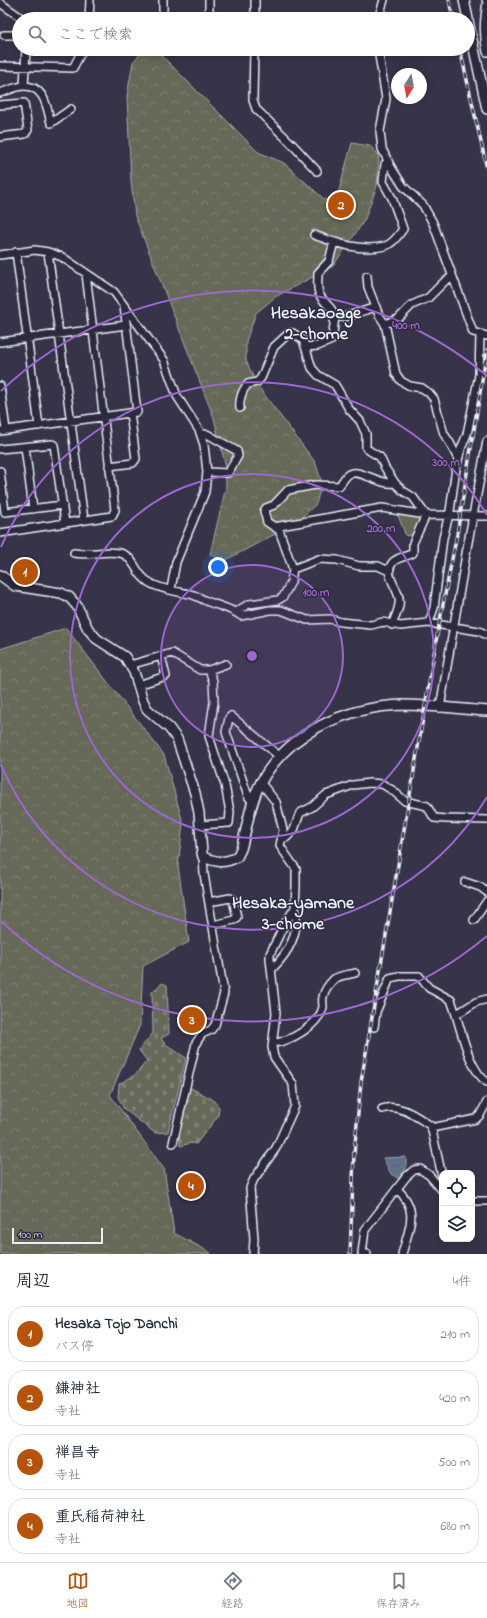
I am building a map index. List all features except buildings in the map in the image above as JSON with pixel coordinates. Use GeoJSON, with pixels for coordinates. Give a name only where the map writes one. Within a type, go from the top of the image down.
{"type":"FeatureCollection","features":[{"type":"Feature","properties":{"kind":"street"},"geometry":{"type":"LineString","coordinates":[[89,12],[90,0]]}},
{"type":"Feature","properties":{"kind":"street"},"geometry":{"type":"LineString","coordinates":[[163,0],[163,10]]}},
{"type":"Feature","properties":{"kind":"street"},"geometry":{"type":"LineString","coordinates":[[209,0],[209,12]]}},
{"type":"Feature","properties":{"kind":"street"},"geometry":{"type":"LineString","coordinates":[[255,0],[255,12]]}},
{"type":"Feature","properties":{"kind":"street"},"geometry":{"type":"LineString","coordinates":[[380,12],[384,0]]}},
{"type":"Feature","properties":{"kind":"street"},"geometry":{"type":"LineString","coordinates":[[464,0],[466,12]]}},
{"type":"Feature","properties":{"kind":"street"},"geometry":{"type":"LineString","coordinates":[[487,1],[484,37],[487,52]]}},
{"type":"Feature","properties":{"kind":"street"},"geometry":{"type":"LineString","coordinates":[[0,2],[14,12]]}},
{"type":"Feature","properties":{"kind":"street"},"geometry":{"type":"LineString","coordinates":[[4,35],[12,35]]}},
{"type":"Feature","properties":{"kind":"street"},"geometry":{"type":"LineString","coordinates":[[475,53],[487,109]]}},
{"type":"Feature","properties":{"kind":"street"},"geometry":{"type":"LineString","coordinates":[[24,86],[26,56]]}},
{"type":"Feature","properties":{"kind":"street"},"geometry":{"type":"LineString","coordinates":[[0,66],[73,68],[79,56]]}},
{"type":"Feature","properties":{"kind":"street"},"geometry":{"type":"LineString","coordinates":[[254,56],[253,100],[256,110],[318,171]]}},
{"type":"Feature","properties":{"kind":"street"},"geometry":{"type":"LineString","coordinates":[[379,56],[386,99],[380,131],[382,150],[404,186],[423,205],[433,223],[473,332],[484,335],[479,375],[467,434],[460,449],[434,608],[429,623]]}},
{"type":"Feature","properties":{"kind":"street"},"geometry":{"type":"LineString","coordinates":[[0,93],[24,86],[36,88],[44,96],[51,123],[71,109]]}},
{"type":"Feature","properties":{"kind":"street"},"geometry":{"type":"LineString","coordinates":[[0,105],[24,102],[28,130],[25,134],[0,137]]}},
{"type":"Feature","properties":{"kind":"street"},"geometry":{"type":"LineString","coordinates":[[314,235],[349,246],[369,247],[386,246],[398,236],[403,229],[392,198],[383,182],[385,164],[388,161]]}},
{"type":"Feature","properties":{"kind":"street"},"geometry":{"type":"LineString","coordinates":[[305,347],[318,346],[332,340],[335,317],[332,308],[325,302],[319,292],[318,272],[329,260],[334,242]]}},
{"type":"Feature","properties":{"kind":"street"},"geometry":{"type":"LineString","coordinates":[[0,255],[35,250],[48,252],[62,258],[114,292],[164,360],[177,396],[192,416],[201,435],[204,446],[207,472],[205,492],[176,562],[171,590]]}},
{"type":"Feature","properties":{"kind":"street"},"geometry":{"type":"LineString","coordinates":[[16,252],[39,426]]}},
{"type":"Feature","properties":{"kind":"street"},"geometry":{"type":"LineString","coordinates":[[48,252],[84,520]]}},
{"type":"Feature","properties":{"kind":"street"},"geometry":{"type":"LineString","coordinates":[[0,533],[112,516],[115,510],[86,274]]}},
{"type":"Feature","properties":{"kind":"street"},"geometry":{"type":"LineString","coordinates":[[367,276],[368,287],[379,315],[385,324],[396,374],[401,381],[410,386],[422,388],[434,399],[444,434],[450,442],[458,459]]}},
{"type":"Feature","properties":{"kind":"street"},"geometry":{"type":"LineString","coordinates":[[385,324],[398,318],[412,305],[428,298],[445,280],[452,277]]}},
{"type":"Feature","properties":{"kind":"street"},"geometry":{"type":"LineString","coordinates":[[0,386],[3,431],[137,412],[124,304]]}},
{"type":"Feature","properties":{"kind":"street"},"geometry":{"type":"LineString","coordinates":[[335,317],[351,315],[376,307]]}},
{"type":"Feature","properties":{"kind":"street"},"geometry":{"type":"LineString","coordinates":[[0,342],[126,325]]}},
{"type":"Feature","properties":{"kind":"street"},"geometry":{"type":"LineString","coordinates":[[240,408],[240,401],[245,386],[257,382],[262,378],[274,347],[289,333],[293,333],[303,340],[312,368],[322,377],[335,385],[349,409],[360,421],[366,434],[366,448],[380,457],[395,483],[413,498],[426,515]]}},
{"type":"Feature","properties":{"kind":"street"},"geometry":{"type":"LineString","coordinates":[[109,466],[133,463],[136,459],[130,414]]}},
{"type":"Feature","properties":{"kind":"street"},"geometry":{"type":"LineString","coordinates":[[201,435],[207,434],[237,451],[238,456],[228,474],[207,472]]}},
{"type":"Feature","properties":{"kind":"street"},"geometry":{"type":"LineString","coordinates":[[440,708],[466,548],[474,515],[487,441]]}},
{"type":"Feature","properties":{"kind":"street"},"geometry":{"type":"LineString","coordinates":[[0,450],[54,445],[65,523]]}},
{"type":"Feature","properties":{"kind":"street"},"geometry":{"type":"LineString","coordinates":[[25,447],[33,509]]}},
{"type":"Feature","properties":{"kind":"street"},"geometry":{"type":"LineString","coordinates":[[0,472],[5,512],[63,505]]}},
{"type":"Feature","properties":{"kind":"street"},"geometry":{"type":"LineString","coordinates":[[235,612],[248,604],[278,600],[283,597],[291,582],[293,569],[279,530],[266,522],[264,511],[266,508],[274,505],[288,490],[315,485],[339,486],[347,475],[354,473],[360,473],[382,483],[395,483]]}},
{"type":"Feature","properties":{"kind":"street"},"geometry":{"type":"LineString","coordinates":[[274,527],[382,508],[426,515],[487,516]]}},
{"type":"Feature","properties":{"kind":"street"},"geometry":{"type":"LineString","coordinates":[[392,625],[400,598],[391,580],[389,571],[394,562],[400,557],[409,556],[413,553],[413,543],[426,515]]}},
{"type":"Feature","properties":{"kind":"street"},"geometry":{"type":"LineString","coordinates":[[74,553],[84,555],[122,553],[129,557],[138,574],[155,586],[192,594],[243,616],[270,610],[281,610],[307,620],[330,619],[341,622],[371,625],[383,622],[400,626],[429,623],[479,631],[487,635]]}},
{"type":"Feature","properties":{"kind":"street"},"geometry":{"type":"LineString","coordinates":[[293,569],[320,560],[337,560],[359,566],[378,566],[389,571]]}},
{"type":"Feature","properties":{"kind":"street"},"geometry":{"type":"LineString","coordinates":[[0,575],[15,586],[61,594],[69,597],[77,606],[88,629],[97,639],[125,657],[130,665],[147,708],[169,728],[177,739],[195,793],[209,902],[224,993],[215,1025],[211,1030],[202,1034],[196,1043],[173,1143]]}},
{"type":"Feature","properties":{"kind":"street"},"geometry":{"type":"LineString","coordinates":[[130,665],[172,654],[200,670],[209,670],[226,664]]}},
{"type":"Feature","properties":{"kind":"street"},"geometry":{"type":"LineString","coordinates":[[138,685],[166,676],[161,656]]}},
{"type":"Feature","properties":{"kind":"street"},"geometry":{"type":"LineString","coordinates":[[200,825],[229,823],[230,812],[226,786],[209,736],[214,702],[212,681],[209,670]]}},
{"type":"Feature","properties":{"kind":"street"},"geometry":{"type":"LineString","coordinates":[[203,857],[223,863],[237,857],[241,849],[253,803],[261,783],[279,756],[299,739],[318,726],[346,715],[402,705],[487,711]]}},
{"type":"Feature","properties":{"kind":"street"},"geometry":{"type":"LineString","coordinates":[[253,803],[248,796],[226,732],[229,718],[232,716],[279,756]]}},
{"type":"Feature","properties":{"kind":"street"},"geometry":{"type":"LineString","coordinates":[[261,783],[276,802],[283,830],[280,846],[296,869],[295,908],[297,917],[295,933],[291,945],[280,961],[272,969]]}},
{"type":"Feature","properties":{"kind":"street"},"geometry":{"type":"LineString","coordinates":[[282,838],[286,838],[294,830],[300,813],[317,803],[326,795],[354,785],[370,783],[382,784],[405,801],[427,806],[434,818],[487,820]]}},
{"type":"Feature","properties":{"kind":"street"},"geometry":{"type":"LineString","coordinates":[[465,882],[480,887],[487,892]]}},
{"type":"Feature","properties":{"kind":"street"},"geometry":{"type":"LineString","coordinates":[[209,902],[230,898],[233,900],[237,917],[234,920],[213,925]]}},
{"type":"Feature","properties":{"kind":"street"},"geometry":{"type":"LineString","coordinates":[[474,920],[487,901]]}},
{"type":"Feature","properties":{"kind":"street"},"geometry":{"type":"LineString","coordinates":[[253,1254],[254,1239],[250,1188],[254,1179],[276,1148],[295,1106],[293,1084],[274,1057],[273,1043],[276,1013],[270,954],[285,923],[295,908]]}},
{"type":"Feature","properties":{"kind":"street"},"geometry":{"type":"LineString","coordinates":[[273,1043],[301,1033],[310,1026],[321,1012],[323,998],[329,985],[340,976],[355,973]]}},
{"type":"Feature","properties":{"kind":"street"},"geometry":{"type":"LineString","coordinates":[[374,1028],[376,1012],[387,982],[390,978],[400,976],[414,976],[422,978],[429,988],[451,1000],[457,1014],[461,1034],[470,1057],[480,1078],[487,1082]]}},
{"type":"Feature","properties":{"kind":"street"},"geometry":{"type":"LineString","coordinates":[[457,1014],[476,1002],[487,999]]}},
{"type":"Feature","properties":{"kind":"street"},"geometry":{"type":"LineString","coordinates":[[431,1128],[476,1120],[487,1102]]}},
{"type":"Feature","properties":{"kind":"street"},"geometry":{"type":"LineString","coordinates":[[382,1109],[396,1107],[412,1113],[430,1126],[441,1170]]}},
{"type":"Feature","properties":{"kind":"street"},"geometry":{"type":"LineString","coordinates":[[367,1254],[362,1253],[365,1230],[397,1188],[414,1170],[420,1169],[429,1175],[439,1187]]}},
{"type":"Feature","properties":{"kind":"street"},"geometry":{"type":"LineString","coordinates":[[397,1188],[406,1197],[411,1216],[410,1226],[402,1254]]}},
{"type":"Feature","properties":{"kind":"street"},"geometry":{"type":"LineString","coordinates":[[475,1201],[487,1201]]}},
{"type":"Feature","properties":{"kind":"green space"},"geometry":{"type":"Polygon","coordinates":[[[138,56],[162,56],[258,152],[284,163],[325,200],[338,194],[352,143],[370,146],[379,155],[377,186],[364,221],[333,266],[275,297],[256,313],[246,341],[246,361],[257,385],[315,462],[322,483],[316,504],[296,523],[224,561],[210,554],[226,487],[225,464],[214,418],[135,216],[131,181],[127,96],[133,62],[138,56]]]}},
{"type":"Feature","properties":{"kind":"green space"},"geometry":{"type":"Polygon","coordinates":[[[397,513],[420,516],[421,518],[414,534],[406,536],[397,513]]]}},
{"type":"Feature","properties":{"kind":"green space"},"geometry":{"type":"Polygon","coordinates":[[[66,628],[164,755],[183,823],[178,866],[189,942],[143,966],[140,1025],[110,1095],[164,1169],[174,1233],[211,1253],[210,1254],[0,1254],[0,649],[66,628]]]}},
{"type":"Feature","properties":{"kind":"green space"},"geometry":{"type":"Polygon","coordinates":[[[162,983],[167,985],[169,1034],[161,1038],[164,1043],[186,1058],[168,1132],[155,1133],[124,1109],[118,1097],[119,1084],[135,1075],[147,1061],[139,1050],[153,1033],[152,992],[162,983]]]}},
{"type":"Feature","properties":{"kind":"green space"},"geometry":{"type":"Polygon","coordinates":[[[191,1088],[212,1099],[219,1107],[218,1116],[196,1144],[191,1143],[180,1146],[180,1140],[177,1133],[188,1092],[191,1088]]]}},
{"type":"Feature","properties":{"kind":"water"},"geometry":{"type":"Polygon","coordinates":[[[406,1157],[406,1168],[399,1179],[391,1174],[383,1158],[406,1157]]]}},
{"type":"Feature","properties":{"kind":"railway"},"geometry":{"type":"LineString","coordinates":[[449,0],[452,12]]}},
{"type":"Feature","properties":{"kind":"railway"},"geometry":{"type":"LineString","coordinates":[[462,56],[487,169]]}},
{"type":"Feature","properties":{"kind":"railway"},"geometry":{"type":"LineString","coordinates":[[350,1254],[354,1154],[361,1082],[438,630],[457,534],[487,350]]}},
{"type":"Feature","properties":{"kind":"place","name":"鎌神社"},"geometry":{"type":"Point","coordinates":[341,205]}},
{"type":"Feature","properties":{"kind":"place","name":"Hesaka Tojo Danchi"},"geometry":{"type":"Point","coordinates":[25,572]}},
{"type":"Feature","properties":{"kind":"place","name":"禅昌寺"},"geometry":{"type":"Point","coordinates":[192,1020]}},
{"type":"Feature","properties":{"kind":"place","name":"重氏稲荷神社"},"geometry":{"type":"Point","coordinates":[191,1186]}},
{"type":"Feature","properties":{"kind":"district","name":"Hesakaoage 2-chome"},"geometry":{"type":"Point","coordinates":[316,324]}},
{"type":"Feature","properties":{"kind":"district","name":"Hesaka-yamane 3-chome"},"geometry":{"type":"Point","coordinates":[293,914]}}]}
